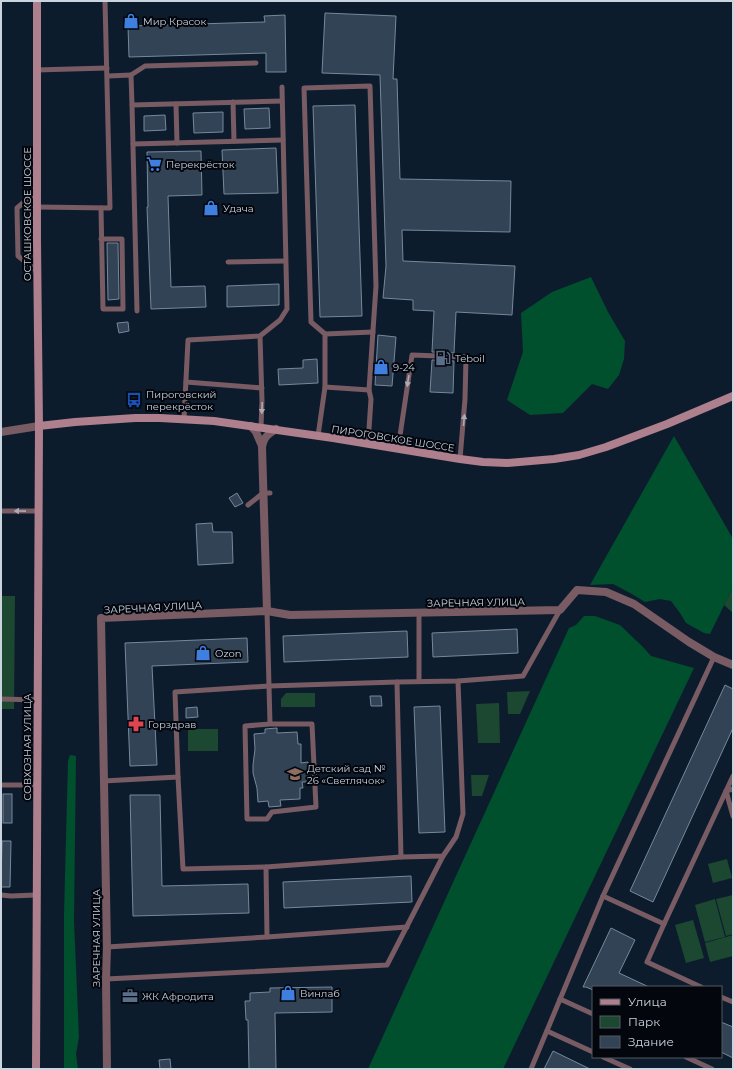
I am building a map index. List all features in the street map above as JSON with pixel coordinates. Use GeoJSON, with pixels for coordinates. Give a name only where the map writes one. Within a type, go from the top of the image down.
{"type":"FeatureCollection","features":[{"type":"Feature","properties":{"kind":"main road","name":"ОСТАШКОВСКОЕ ШОССЕ"},"geometry":{"type":"LineString","coordinates":[[36,1],[39,426]]}},
{"type":"Feature","properties":{"kind":"main road","name":"ПИРОГОВСКОЕ ШОССЕ"},"geometry":{"type":"LineString","coordinates":[[39,426],[146,418],[214,421],[276,429],[460,459],[507,463],[538,461],[579,455],[606,448],[733,396]]}},
{"type":"Feature","properties":{"kind":"main road","name":"СОВХОЗНАЯ УЛИЦА"},"geometry":{"type":"LineString","coordinates":[[36,1069],[39,426]]}},
{"type":"Feature","properties":{"kind":"street"},"geometry":{"type":"LineString","coordinates":[[1,432],[39,426]]}},
{"type":"Feature","properties":{"kind":"street"},"geometry":{"type":"LineString","coordinates":[[251,426],[256,432],[262,447],[266,493],[267,611]]}},
{"type":"Feature","properties":{"kind":"street"},"geometry":{"type":"LineString","coordinates":[[262,447],[264,439],[268,434],[276,429]]}},
{"type":"Feature","properties":{"kind":"street"},"geometry":{"type":"LineString","coordinates":[[560,610],[577,590],[606,592],[634,604],[714,657],[733,665]]}},
{"type":"Feature","properties":{"kind":"street","name":"ЗАРЕЧНАЯ УЛИЦА"},"geometry":{"type":"LineString","coordinates":[[107,1069],[107,947],[100,618],[267,611],[290,615],[560,610]]}},
{"type":"Feature","properties":{"kind":"lane"},"geometry":{"type":"LineString","coordinates":[[37,207],[110,208],[108,68],[105,1]]}},
{"type":"Feature","properties":{"kind":"lane"},"geometry":{"type":"LineString","coordinates":[[108,76],[131,75],[145,66],[256,63]]}},
{"type":"Feature","properties":{"kind":"lane"},"geometry":{"type":"LineString","coordinates":[[36,70],[108,68]]}},
{"type":"Feature","properties":{"kind":"lane"},"geometry":{"type":"LineString","coordinates":[[131,75],[137,311]]}},
{"type":"Feature","properties":{"kind":"lane"},"geometry":{"type":"LineString","coordinates":[[368,444],[371,399],[369,390],[373,332],[376,286],[370,86],[304,88],[312,322],[325,334],[373,332]]}},
{"type":"Feature","properties":{"kind":"lane"},"geometry":{"type":"LineString","coordinates":[[184,419],[188,340],[260,336],[280,320],[287,309],[282,87]]}},
{"type":"Feature","properties":{"kind":"lane"},"geometry":{"type":"LineString","coordinates":[[132,105],[282,101]]}},
{"type":"Feature","properties":{"kind":"lane"},"geometry":{"type":"LineString","coordinates":[[233,102],[234,141]]}},
{"type":"Feature","properties":{"kind":"lane"},"geometry":{"type":"LineString","coordinates":[[176,104],[177,142]]}},
{"type":"Feature","properties":{"kind":"lane"},"geometry":{"type":"LineString","coordinates":[[133,144],[283,140]]}},
{"type":"Feature","properties":{"kind":"lane"},"geometry":{"type":"LineString","coordinates":[[37,191],[17,208],[18,256],[37,271]]}},
{"type":"Feature","properties":{"kind":"lane"},"geometry":{"type":"LineString","coordinates":[[101,208],[103,309],[123,309],[122,239],[102,239]]}},
{"type":"Feature","properties":{"kind":"lane"},"geometry":{"type":"LineString","coordinates":[[228,262],[286,261]]}},
{"type":"Feature","properties":{"kind":"lane"},"geometry":{"type":"LineString","coordinates":[[318,436],[325,387],[325,334]]}},
{"type":"Feature","properties":{"kind":"lane"},"geometry":{"type":"LineString","coordinates":[[260,336],[262,388],[261,427]]}},
{"type":"Feature","properties":{"kind":"lane"},"geometry":{"type":"LineString","coordinates":[[398,449],[412,355],[466,357],[465,399],[460,459]]}},
{"type":"Feature","properties":{"kind":"lane"},"geometry":{"type":"LineString","coordinates":[[186,382],[262,388]]}},
{"type":"Feature","properties":{"kind":"lane"},"geometry":{"type":"LineString","coordinates":[[325,387],[369,390]]}},
{"type":"Feature","properties":{"kind":"lane"},"geometry":{"type":"LineString","coordinates":[[248,505],[266,493]]}},
{"type":"Feature","properties":{"kind":"lane"},"geometry":{"type":"LineString","coordinates":[[1,510],[38,511]]}},
{"type":"Feature","properties":{"kind":"lane"},"geometry":{"type":"LineString","coordinates":[[443,856],[401,857],[266,867],[183,869],[175,692],[269,686],[458,681],[523,676],[560,610]]}},
{"type":"Feature","properties":{"kind":"lane"},"geometry":{"type":"LineString","coordinates":[[267,611],[270,724]]}},
{"type":"Feature","properties":{"kind":"lane"},"geometry":{"type":"LineString","coordinates":[[418,612],[419,681]]}},
{"type":"Feature","properties":{"kind":"lane"},"geometry":{"type":"LineString","coordinates":[[531,1069],[603,896],[714,657]]}},
{"type":"Feature","properties":{"kind":"lane"},"geometry":{"type":"LineString","coordinates":[[106,979],[387,965],[443,856],[456,837],[463,814],[458,681]]}},
{"type":"Feature","properties":{"kind":"lane"},"geometry":{"type":"LineString","coordinates":[[397,682],[401,857]]}},
{"type":"Feature","properties":{"kind":"lane"},"geometry":{"type":"LineString","coordinates":[[1,699],[38,700]]}},
{"type":"Feature","properties":{"kind":"lane"},"geometry":{"type":"LineString","coordinates":[[270,724],[312,724],[316,808],[272,812],[267,819],[247,820],[245,726],[270,724]]}},
{"type":"Feature","properties":{"kind":"lane"},"geometry":{"type":"LineString","coordinates":[[699,986],[647,962],[733,776]]}},
{"type":"Feature","properties":{"kind":"lane"},"geometry":{"type":"LineString","coordinates":[[103,780],[178,777]]}},
{"type":"Feature","properties":{"kind":"lane"},"geometry":{"type":"LineString","coordinates":[[1,785],[37,785]]}},
{"type":"Feature","properties":{"kind":"lane"},"geometry":{"type":"LineString","coordinates":[[726,791],[733,789]]}},
{"type":"Feature","properties":{"kind":"lane"},"geometry":{"type":"LineString","coordinates":[[726,791],[733,816]]}},
{"type":"Feature","properties":{"kind":"lane"},"geometry":{"type":"LineString","coordinates":[[266,867],[267,937]]}},
{"type":"Feature","properties":{"kind":"lane"},"geometry":{"type":"LineString","coordinates":[[1,896],[36,895]]}},
{"type":"Feature","properties":{"kind":"lane"},"geometry":{"type":"LineString","coordinates":[[603,896],[664,924]]}},
{"type":"Feature","properties":{"kind":"lane"},"geometry":{"type":"LineString","coordinates":[[107,947],[407,927]]}},
{"type":"Feature","properties":{"kind":"lane"},"geometry":{"type":"LineString","coordinates":[[722,997],[733,1002]]}},
{"type":"Feature","properties":{"kind":"lane"},"geometry":{"type":"LineString","coordinates":[[560,999],[592,1014]]}},
{"type":"Feature","properties":{"kind":"lane"},"geometry":{"type":"LineString","coordinates":[[546,1031],[592,1052]]}},
{"type":"Feature","properties":{"kind":"lane"},"geometry":{"type":"LineString","coordinates":[[606,1058],[630,1069]]}},
{"type":"Feature","properties":{"kind":"lane"},"geometry":{"type":"LineString","coordinates":[[688,1058],[712,1069]]}},
{"type":"Feature","properties":{"kind":"green space"},"geometry":{"type":"Polygon","coordinates":[[[591,277],[608,312],[625,341],[624,359],[619,375],[608,389],[592,384],[563,413],[530,415],[507,400],[523,352],[521,313],[552,292],[591,277]]]}},
{"type":"Feature","properties":{"kind":"green space"},"geometry":{"type":"Polygon","coordinates":[[[674,436],[733,539],[733,587],[710,634],[704,633],[686,623],[671,601],[660,599],[645,602],[613,584],[590,585],[674,436]]]}},
{"type":"Feature","properties":{"kind":"green space"},"geometry":{"type":"Polygon","coordinates":[[[733,587],[733,613],[724,605],[733,587]]]}},
{"type":"Feature","properties":{"kind":"green space"},"geometry":{"type":"Polygon","coordinates":[[[1,596],[15,596],[14,709],[1,709],[1,596]]]}},
{"type":"Feature","properties":{"kind":"green space"},"geometry":{"type":"Polygon","coordinates":[[[584,616],[595,616],[620,625],[651,656],[694,668],[503,1069],[368,1069],[569,628],[576,625],[584,616]]]}},
{"type":"Feature","properties":{"kind":"green space"},"geometry":{"type":"Polygon","coordinates":[[[530,691],[520,714],[508,714],[507,692],[530,691]]]}},
{"type":"Feature","properties":{"kind":"green space"},"geometry":{"type":"Polygon","coordinates":[[[286,693],[315,693],[315,707],[281,707],[281,699],[286,693]]]}},
{"type":"Feature","properties":{"kind":"green space"},"geometry":{"type":"Polygon","coordinates":[[[499,703],[500,743],[478,743],[476,704],[499,703]]]}},
{"type":"Feature","properties":{"kind":"green space"},"geometry":{"type":"Polygon","coordinates":[[[188,729],[218,729],[218,751],[188,751],[188,729]]]}},
{"type":"Feature","properties":{"kind":"green space"},"geometry":{"type":"Polygon","coordinates":[[[70,755],[76,756],[74,921],[79,1037],[76,1054],[78,1069],[64,1069],[64,914],[68,761],[70,755]]]}},
{"type":"Feature","properties":{"kind":"green space"},"geometry":{"type":"Polygon","coordinates":[[[471,775],[489,775],[482,796],[472,796],[471,775]]]}},
{"type":"Feature","properties":{"kind":"green space"},"geometry":{"type":"Polygon","coordinates":[[[727,859],[732,878],[713,883],[708,864],[727,859]]]}},
{"type":"Feature","properties":{"kind":"green space"},"geometry":{"type":"Polygon","coordinates":[[[733,895],[733,934],[726,936],[716,899],[733,895]]]}},
{"type":"Feature","properties":{"kind":"green space"},"geometry":{"type":"Polygon","coordinates":[[[715,899],[725,937],[705,942],[695,905],[715,899]]]}},
{"type":"Feature","properties":{"kind":"green space"},"geometry":{"type":"Polygon","coordinates":[[[693,920],[704,958],[686,963],[675,925],[693,920]]]}},
{"type":"Feature","properties":{"kind":"green space"},"geometry":{"type":"Polygon","coordinates":[[[733,935],[733,956],[710,962],[705,943],[733,935]]]}},
{"type":"Feature","properties":{"kind":"building"},"geometry":{"type":"Polygon","coordinates":[[[325,13],[396,16],[393,79],[397,79],[400,179],[511,181],[510,232],[402,230],[403,261],[515,266],[512,315],[456,312],[454,353],[432,352],[434,311],[413,310],[413,300],[383,298],[386,266],[380,75],[322,73],[325,13]]]}},
{"type":"Feature","properties":{"kind":"building"},"geometry":{"type":"Polygon","coordinates":[[[285,15],[286,72],[266,72],[266,53],[129,57],[128,26],[265,22],[264,16],[285,15]]]}},
{"type":"Feature","properties":{"kind":"building"},"geometry":{"type":"Polygon","coordinates":[[[355,105],[362,316],[320,317],[313,106],[355,105]]]}},
{"type":"Feature","properties":{"kind":"building"},"geometry":{"type":"Polygon","coordinates":[[[269,108],[270,128],[245,129],[244,109],[269,108]]]}},
{"type":"Feature","properties":{"kind":"building"},"geometry":{"type":"Polygon","coordinates":[[[223,112],[223,132],[194,133],[193,113],[223,112]]]}},
{"type":"Feature","properties":{"kind":"building"},"geometry":{"type":"Polygon","coordinates":[[[165,115],[166,130],[144,131],[144,116],[165,115]]]}},
{"type":"Feature","properties":{"kind":"building"},"geometry":{"type":"Polygon","coordinates":[[[276,148],[278,193],[224,194],[222,150],[276,148]]]}},
{"type":"Feature","properties":{"kind":"building"},"geometry":{"type":"Polygon","coordinates":[[[201,151],[202,195],[168,196],[171,287],[205,286],[206,307],[151,309],[147,207],[147,152],[201,151]]]}},
{"type":"Feature","properties":{"kind":"building"},"geometry":{"type":"Polygon","coordinates":[[[107,243],[118,243],[119,299],[108,300],[107,243]]]}},
{"type":"Feature","properties":{"kind":"building"},"geometry":{"type":"Polygon","coordinates":[[[279,284],[279,305],[227,307],[227,286],[279,284]]]}},
{"type":"Feature","properties":{"kind":"building"},"geometry":{"type":"Polygon","coordinates":[[[128,322],[129,331],[119,333],[117,323],[128,322]]]}},
{"type":"Feature","properties":{"kind":"building"},"geometry":{"type":"Polygon","coordinates":[[[378,335],[396,337],[392,386],[375,385],[378,335]]]}},
{"type":"Feature","properties":{"kind":"building"},"geometry":{"type":"Polygon","coordinates":[[[317,359],[318,383],[279,385],[278,369],[303,368],[303,360],[317,359]]]}},
{"type":"Feature","properties":{"kind":"building"},"geometry":{"type":"Polygon","coordinates":[[[432,360],[454,361],[453,393],[430,392],[432,360]]]}},
{"type":"Feature","properties":{"kind":"building"},"geometry":{"type":"Polygon","coordinates":[[[237,493],[243,503],[235,507],[229,498],[237,493]]]}},
{"type":"Feature","properties":{"kind":"building"},"geometry":{"type":"Polygon","coordinates":[[[212,523],[213,532],[232,532],[233,563],[198,565],[196,524],[212,523]]]}},
{"type":"Feature","properties":{"kind":"building"},"geometry":{"type":"Polygon","coordinates":[[[517,629],[518,653],[433,657],[432,633],[517,629]]]}},
{"type":"Feature","properties":{"kind":"building"},"geometry":{"type":"Polygon","coordinates":[[[407,631],[408,657],[284,662],[283,636],[407,631]]]}},
{"type":"Feature","properties":{"kind":"building"},"geometry":{"type":"Polygon","coordinates":[[[247,638],[248,662],[152,666],[157,765],[130,766],[125,643],[247,638]]]}},
{"type":"Feature","properties":{"kind":"building"},"geometry":{"type":"Polygon","coordinates":[[[725,685],[733,689],[733,728],[653,902],[630,891],[725,685]]]}},
{"type":"Feature","properties":{"kind":"building"},"geometry":{"type":"Polygon","coordinates":[[[370,696],[381,696],[382,706],[371,706],[370,696]]]}},
{"type":"Feature","properties":{"kind":"building"},"geometry":{"type":"Polygon","coordinates":[[[440,706],[445,832],[419,833],[414,707],[440,706]]]}},
{"type":"Feature","properties":{"kind":"building"},"geometry":{"type":"Polygon","coordinates":[[[197,707],[198,717],[186,718],[186,708],[197,707]]]}},
{"type":"Feature","properties":{"kind":"building"},"geometry":{"type":"Polygon","coordinates":[[[277,728],[277,733],[297,732],[298,744],[301,744],[301,763],[308,762],[309,782],[302,782],[303,788],[300,788],[300,799],[280,800],[281,806],[269,807],[268,801],[258,802],[257,788],[253,773],[255,749],[254,734],[265,733],[265,729],[277,728]]]}},
{"type":"Feature","properties":{"kind":"building"},"geometry":{"type":"Polygon","coordinates":[[[3,794],[12,794],[12,823],[3,823],[3,794]]]}},
{"type":"Feature","properties":{"kind":"building"},"geometry":{"type":"Polygon","coordinates":[[[130,795],[160,795],[162,886],[248,884],[249,913],[133,916],[130,795]]]}},
{"type":"Feature","properties":{"kind":"building"},"geometry":{"type":"Polygon","coordinates":[[[2,841],[11,841],[10,887],[1,887],[2,841]]]}},
{"type":"Feature","properties":{"kind":"building"},"geometry":{"type":"Polygon","coordinates":[[[411,876],[412,902],[284,908],[283,882],[411,876]]]}},
{"type":"Feature","properties":{"kind":"building"},"geometry":{"type":"Polygon","coordinates":[[[611,928],[635,940],[619,973],[647,986],[592,986],[592,990],[583,987],[611,928]]]}},
{"type":"Feature","properties":{"kind":"building"},"geometry":{"type":"Polygon","coordinates":[[[332,987],[332,1012],[275,1013],[276,1069],[249,1069],[248,1020],[246,1020],[245,1001],[250,1001],[250,993],[270,992],[270,988],[332,987]]]}},
{"type":"Feature","properties":{"kind":"building"},"geometry":{"type":"Polygon","coordinates":[[[722,1022],[733,1027],[733,1058],[722,1052],[722,1022]]]}},
{"type":"Feature","properties":{"kind":"building"},"geometry":{"type":"Polygon","coordinates":[[[553,1051],[590,1069],[544,1069],[553,1051]]]}},
{"type":"Feature","properties":{"kind":"building"},"geometry":{"type":"Polygon","coordinates":[[[170,1059],[171,1069],[160,1069],[159,1060],[170,1059]]]}},
{"type":"Feature","properties":{"kind":"place","name":"Мир Красок"},"geometry":{"type":"Point","coordinates":[131,21]}},
{"type":"Feature","properties":{"kind":"place","name":"Перекрёсток"},"geometry":{"type":"Point","coordinates":[154,164]}},
{"type":"Feature","properties":{"kind":"place","name":"Удача"},"geometry":{"type":"Point","coordinates":[211,208]}},
{"type":"Feature","properties":{"kind":"place","name":"Teboil"},"geometry":{"type":"Point","coordinates":[443,358]}},
{"type":"Feature","properties":{"kind":"place","name":"9-24"},"geometry":{"type":"Point","coordinates":[381,367]}},
{"type":"Feature","properties":{"kind":"place","name":"Пироговский перекрёсток"},"geometry":{"type":"Point","coordinates":[134,400]}},
{"type":"Feature","properties":{"kind":"place","name":"Ozon"},"geometry":{"type":"Point","coordinates":[203,653]}},
{"type":"Feature","properties":{"kind":"place","name":"Горздрав"},"geometry":{"type":"Point","coordinates":[136,724]}},
{"type":"Feature","properties":{"kind":"place","name":"Детский сад № 26 «Светлячок»"},"geometry":{"type":"Point","coordinates":[295,774]}},
{"type":"Feature","properties":{"kind":"place","name":"Винлаб"},"geometry":{"type":"Point","coordinates":[288,993]}},
{"type":"Feature","properties":{"kind":"place","name":"ЖК Афродита"},"geometry":{"type":"Point","coordinates":[130,996]}}]}
